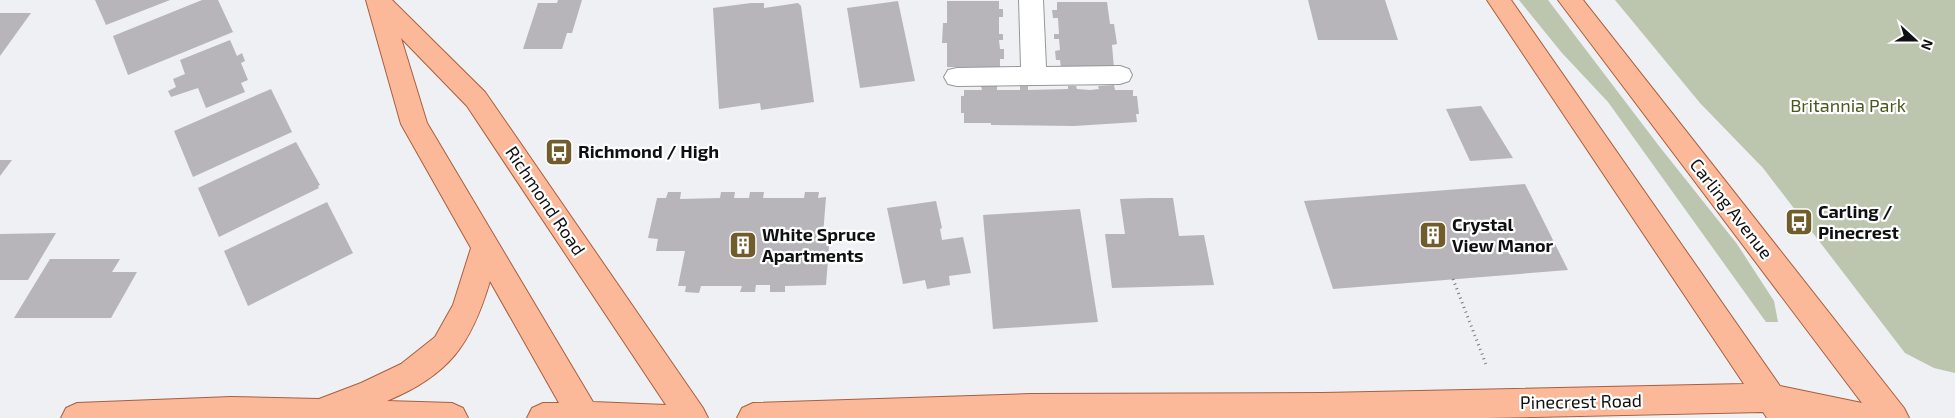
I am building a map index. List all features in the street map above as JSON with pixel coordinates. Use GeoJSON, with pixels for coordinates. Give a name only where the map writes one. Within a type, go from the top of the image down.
{"type":"FeatureCollection","features":[{"type":"Feature","properties":{"kind":"main road","name":"Richmond Road"},"geometry":{"type":"LineString","coordinates":[[378,0],[414,124],[585,417]]}},
{"type":"Feature","properties":{"kind":"main road","name":"Richmond Road"},"geometry":{"type":"LineString","coordinates":[[378,0],[476,99],[692,418]]}},
{"type":"Feature","properties":{"kind":"main road"},"geometry":{"type":"LineString","coordinates":[[1499,0],[1778,408]]}},
{"type":"Feature","properties":{"kind":"main road","name":"Carling Avenue"},"geometry":{"type":"LineString","coordinates":[[1570,0],[1894,418]]}},
{"type":"Feature","properties":{"kind":"main road"},"geometry":{"type":"LineString","coordinates":[[320,413],[414,373],[438,355],[469,304],[486,246]]}},
{"type":"Feature","properties":{"kind":"main road","name":"Pinecrest Road"},"geometry":{"type":"LineString","coordinates":[[753,418],[1031,408],[1323,407],[1778,408],[1867,418]]}},
{"type":"Feature","properties":{"kind":"main road"},"geometry":{"type":"LineString","coordinates":[[77,418],[232,412],[452,418]]}},
{"type":"Feature","properties":{"kind":"main road"},"geometry":{"type":"LineString","coordinates":[[544,418],[662,418]]}},
{"type":"Feature","properties":{"kind":"lane"},"geometry":{"type":"LineString","coordinates":[[1031,0],[1034,76]]}},
{"type":"Feature","properties":{"kind":"lane"},"geometry":{"type":"LineString","coordinates":[[957,77],[1120,74]]}},
{"type":"Feature","properties":{"kind":"path"},"geometry":{"type":"LineString","coordinates":[[1453,279],[1489,373]]}},
{"type":"Feature","properties":{"kind":"green space"},"geometry":{"type":"Polygon","coordinates":[[[1519,0],[1548,0],[1659,146],[1737,244],[1774,301],[1778,322],[1766,322],[1608,102],[1562,53],[1519,0]]]}},
{"type":"Feature","properties":{"kind":"green space","name":"Britannia Park"},"geometry":{"type":"Polygon","coordinates":[[[1615,0],[1955,0],[1955,373],[1934,368],[1905,353],[1763,168],[1700,103],[1615,0]]]}},
{"type":"Feature","properties":{"kind":"building"},"geometry":{"type":"Polygon","coordinates":[[[95,0],[170,0],[106,25],[95,0]]]}},
{"type":"Feature","properties":{"kind":"building"},"geometry":{"type":"Polygon","coordinates":[[[202,0],[218,0],[233,32],[128,75],[113,36],[202,0]]]}},
{"type":"Feature","properties":{"kind":"building"},"geometry":{"type":"Polygon","coordinates":[[[558,0],[582,0],[572,33],[567,33],[562,49],[523,49],[538,3],[557,3],[558,0]]]}},
{"type":"Feature","properties":{"kind":"building"},"geometry":{"type":"Polygon","coordinates":[[[1308,0],[1385,0],[1398,40],[1318,40],[1308,0]]]}},
{"type":"Feature","properties":{"kind":"building"},"geometry":{"type":"Polygon","coordinates":[[[898,1],[915,81],[860,88],[847,8],[898,1]]]}},
{"type":"Feature","properties":{"kind":"building"},"geometry":{"type":"Polygon","coordinates":[[[947,1],[999,1],[999,9],[1003,9],[1003,17],[999,17],[999,34],[1003,34],[1003,40],[999,40],[1000,49],[1004,49],[1004,59],[1000,59],[1000,67],[947,67],[947,43],[942,43],[943,23],[947,23],[947,1]]]}},
{"type":"Feature","properties":{"kind":"building"},"geometry":{"type":"Polygon","coordinates":[[[1057,2],[1107,2],[1110,24],[1114,24],[1117,44],[1112,45],[1114,68],[1061,68],[1060,60],[1056,60],[1055,51],[1060,50],[1059,39],[1054,39],[1054,34],[1059,34],[1058,18],[1053,18],[1052,10],[1057,10],[1057,2]]]}},
{"type":"Feature","properties":{"kind":"building"},"geometry":{"type":"Polygon","coordinates":[[[764,3],[764,8],[798,3],[801,6],[814,102],[761,110],[760,103],[719,109],[713,8],[764,3]]]}},
{"type":"Feature","properties":{"kind":"building"},"geometry":{"type":"Polygon","coordinates":[[[0,13],[31,13],[0,56],[0,13]]]}},
{"type":"Feature","properties":{"kind":"building"},"geometry":{"type":"Polygon","coordinates":[[[230,40],[237,56],[242,53],[245,61],[241,63],[248,80],[241,83],[245,92],[206,108],[198,88],[171,97],[168,91],[176,87],[173,79],[185,74],[180,60],[230,40]]]}},
{"type":"Feature","properties":{"kind":"building"},"geometry":{"type":"Polygon","coordinates":[[[1114,85],[1115,90],[1133,90],[1133,96],[1137,96],[1139,114],[1136,114],[1137,122],[1074,126],[991,125],[991,123],[964,123],[964,113],[961,113],[961,96],[964,96],[964,90],[982,90],[981,86],[997,86],[997,90],[1020,90],[1020,86],[1028,86],[1028,90],[1068,89],[1068,86],[1076,86],[1077,89],[1090,90],[1099,89],[1098,86],[1114,85]]]}},
{"type":"Feature","properties":{"kind":"building"},"geometry":{"type":"Polygon","coordinates":[[[271,89],[292,132],[193,177],[174,131],[271,89]]]}},
{"type":"Feature","properties":{"kind":"building"},"geometry":{"type":"Polygon","coordinates":[[[1481,106],[1513,158],[1470,161],[1446,109],[1481,106]]]}},
{"type":"Feature","properties":{"kind":"building"},"geometry":{"type":"Polygon","coordinates":[[[296,142],[320,185],[318,186],[319,188],[219,237],[198,188],[296,142]]]}},
{"type":"Feature","properties":{"kind":"building"},"geometry":{"type":"Polygon","coordinates":[[[0,160],[12,160],[0,176],[0,160]]]}},
{"type":"Feature","properties":{"kind":"building","name":"Crystal View Manor"},"geometry":{"type":"Polygon","coordinates":[[[1525,184],[1568,270],[1333,289],[1304,201],[1525,184]]]}},
{"type":"Feature","properties":{"kind":"building","name":"White Spruce Apartments"},"geometry":{"type":"Polygon","coordinates":[[[668,192],[681,192],[680,199],[720,198],[721,192],[735,192],[734,198],[749,198],[750,192],[764,192],[763,198],[804,198],[805,192],[819,192],[818,198],[826,197],[823,235],[830,235],[826,285],[785,286],[785,292],[770,292],[770,285],[756,285],[755,292],[740,292],[742,286],[701,286],[699,293],[685,292],[686,286],[678,286],[685,251],[656,251],[658,239],[648,238],[657,198],[666,198],[668,192]]]}},
{"type":"Feature","properties":{"kind":"building"},"geometry":{"type":"Polygon","coordinates":[[[1173,198],[1179,236],[1204,235],[1214,285],[1112,288],[1105,234],[1125,234],[1120,199],[1173,198]]]}},
{"type":"Feature","properties":{"kind":"building"},"geometry":{"type":"Polygon","coordinates":[[[936,201],[942,228],[940,229],[942,240],[963,237],[971,273],[949,276],[950,285],[927,289],[925,280],[903,284],[887,208],[936,201]]]}},
{"type":"Feature","properties":{"kind":"building"},"geometry":{"type":"Polygon","coordinates":[[[327,202],[353,253],[248,306],[224,251],[327,202]]]}},
{"type":"Feature","properties":{"kind":"building"},"geometry":{"type":"Polygon","coordinates":[[[1080,209],[1098,322],[993,329],[983,215],[1080,209]]]}},
{"type":"Feature","properties":{"kind":"building"},"geometry":{"type":"Polygon","coordinates":[[[56,233],[28,280],[0,280],[0,234],[56,233]]]}},
{"type":"Feature","properties":{"kind":"building"},"geometry":{"type":"Polygon","coordinates":[[[50,259],[120,259],[112,272],[137,272],[111,318],[14,318],[50,259]]]}},
{"type":"Feature","properties":{"kind":"place","name":"Richmond / High"},"geometry":{"type":"Point","coordinates":[559,152]}},
{"type":"Feature","properties":{"kind":"place","name":"Carling / Pinecrest"},"geometry":{"type":"Point","coordinates":[1799,222]}},
{"type":"Feature","properties":{"kind":"place","name":"Crystal View Manor"},"geometry":{"type":"Point","coordinates":[1433,235]}},
{"type":"Feature","properties":{"kind":"place","name":"White Spruce Apartments"},"geometry":{"type":"Point","coordinates":[743,245]}}]}
